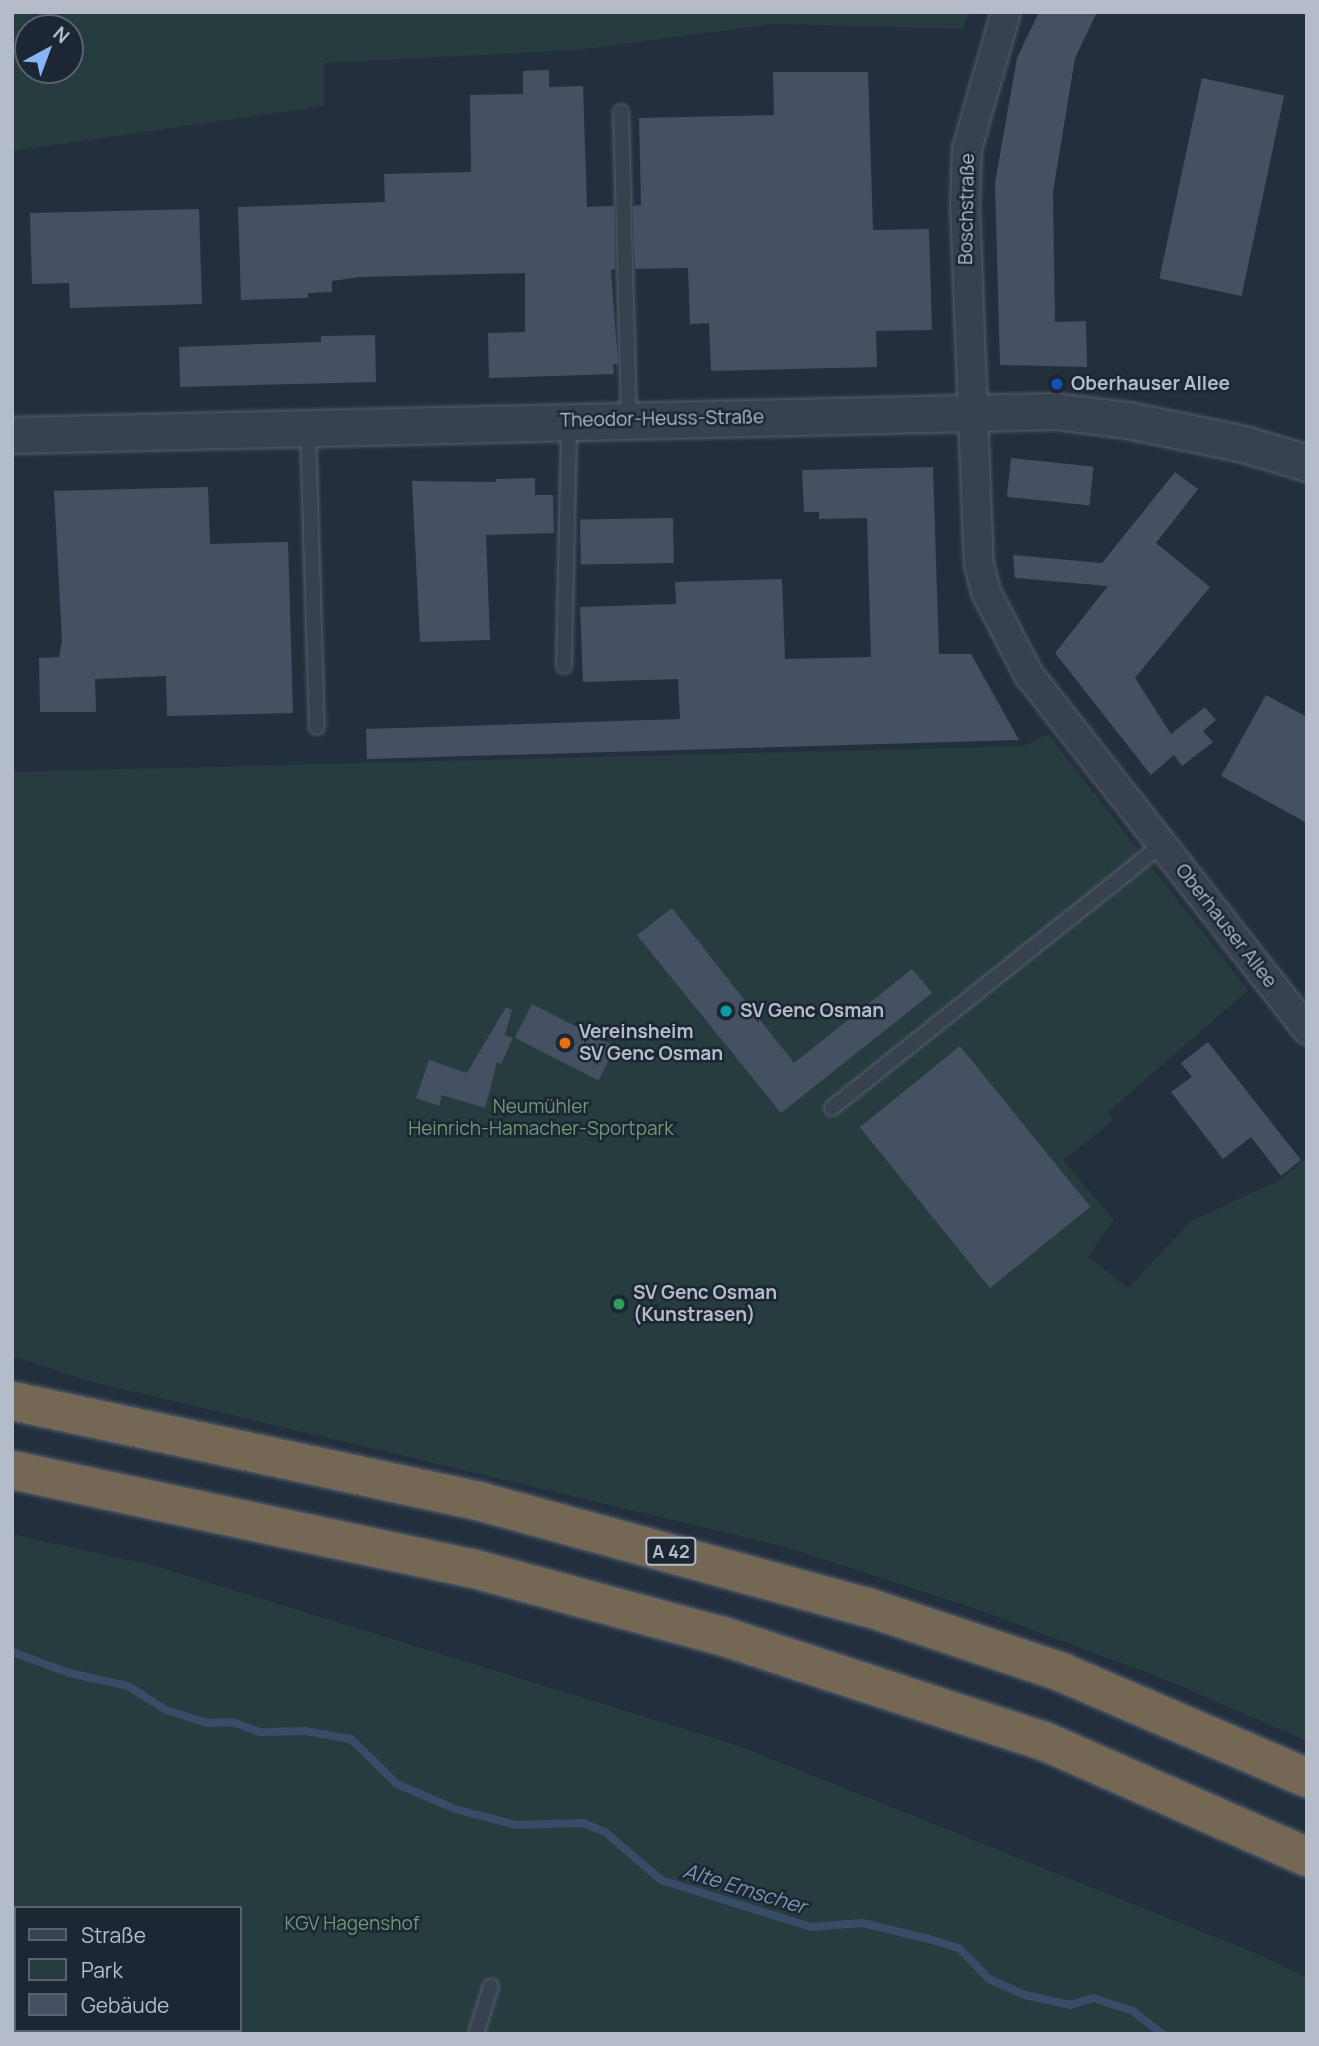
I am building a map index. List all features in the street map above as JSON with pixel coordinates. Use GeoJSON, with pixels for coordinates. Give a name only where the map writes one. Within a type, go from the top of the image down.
{"type":"FeatureCollection","features":[{"type":"Feature","properties":{"kind":"highway","name":"A 42"},"geometry":{"type":"LineString","coordinates":[[12,1401],[482,1502],[867,1607],[1061,1672],[1307,1778]]}},
{"type":"Feature","properties":{"kind":"highway"},"geometry":{"type":"LineString","coordinates":[[12,1470],[471,1568],[722,1636],[1044,1741],[1307,1857]]}},
{"type":"Feature","properties":{"kind":"street","name":"Boschstraße"},"geometry":{"type":"LineString","coordinates":[[971,412],[967,149],[1006,12]]}},
{"type":"Feature","properties":{"kind":"street","name":"Theodor-Heuss-Straße"},"geometry":{"type":"LineString","coordinates":[[12,435],[1055,411],[1128,421],[1244,444],[1307,463]]}},
{"type":"Feature","properties":{"kind":"street","name":"Oberhauser Allee"},"geometry":{"type":"LineString","coordinates":[[971,412],[979,564],[996,619],[1029,675],[1307,1030]]}},
{"type":"Feature","properties":{"kind":"lane"},"geometry":{"type":"LineString","coordinates":[[621,112],[629,420]]}},
{"type":"Feature","properties":{"kind":"lane"},"geometry":{"type":"LineString","coordinates":[[564,666],[569,421]]}},
{"type":"Feature","properties":{"kind":"lane"},"geometry":{"type":"LineString","coordinates":[[308,428],[317,727]]}},
{"type":"Feature","properties":{"kind":"lane"},"geometry":{"type":"LineString","coordinates":[[832,1108],[1163,844]]}},
{"type":"Feature","properties":{"kind":"lane"},"geometry":{"type":"LineString","coordinates":[[476,2034],[491,1986]]}},
{"type":"Feature","properties":{"kind":"green space"},"geometry":{"type":"Polygon","coordinates":[[[12,12],[970,12],[962,29],[774,24],[578,50],[324,63],[324,106],[12,151],[12,12]]]}},
{"type":"Feature","properties":{"kind":"green space","name":"Neumühler Heinrich-Hamacher-Sportpark"},"geometry":{"type":"Polygon","coordinates":[[[1048,734],[1248,990],[1108,1112],[1113,1121],[1063,1160],[1114,1220],[1088,1257],[1128,1288],[1191,1221],[1278,1181],[1307,1158],[1307,1741],[1169,1681],[977,1609],[782,1546],[85,1380],[12,1356],[12,772],[1024,746],[1048,734]]]}},
{"type":"Feature","properties":{"kind":"green space","name":"KGV Hagenshof"},"geometry":{"type":"Polygon","coordinates":[[[12,1534],[155,1566],[736,1745],[1260,1955],[1307,1978],[1307,2034],[12,2034],[12,1534]]]}},
{"type":"Feature","properties":{"kind":"building"},"geometry":{"type":"Polygon","coordinates":[[[1039,12],[1097,12],[1075,58],[1053,192],[1055,322],[1086,321],[1087,367],[1000,365],[995,183],[1017,58],[1039,12]]]}},
{"type":"Feature","properties":{"kind":"building"},"geometry":{"type":"Polygon","coordinates":[[[549,70],[549,87],[583,86],[587,207],[614,206],[615,269],[611,270],[618,364],[613,364],[614,374],[489,378],[488,333],[525,332],[525,273],[360,277],[332,281],[332,292],[308,293],[308,298],[241,300],[238,207],[385,202],[384,174],[471,172],[470,95],[523,94],[523,71],[549,70]]]}},
{"type":"Feature","properties":{"kind":"building"},"geometry":{"type":"Polygon","coordinates":[[[773,72],[868,72],[873,230],[929,229],[932,330],[876,331],[877,367],[711,371],[709,323],[690,324],[688,268],[635,269],[633,206],[641,205],[639,118],[774,115],[773,72]]]}},
{"type":"Feature","properties":{"kind":"building"},"geometry":{"type":"Polygon","coordinates":[[[1202,78],[1284,95],[1242,296],[1159,279],[1202,78]]]}},
{"type":"Feature","properties":{"kind":"building"},"geometry":{"type":"Polygon","coordinates":[[[199,209],[202,304],[70,308],[69,283],[32,284],[30,213],[199,209]]]}},
{"type":"Feature","properties":{"kind":"building"},"geometry":{"type":"Polygon","coordinates":[[[375,335],[376,382],[180,387],[179,347],[321,342],[321,336],[375,335]]]}},
{"type":"Feature","properties":{"kind":"building"},"geometry":{"type":"Polygon","coordinates":[[[1011,458],[1094,467],[1089,505],[1007,497],[1011,458]]]}},
{"type":"Feature","properties":{"kind":"building"},"geometry":{"type":"Polygon","coordinates":[[[933,467],[939,654],[971,654],[1019,740],[367,759],[366,729],[680,719],[678,679],[583,682],[580,607],[676,604],[675,582],[782,579],[785,659],[871,657],[867,518],[819,519],[819,512],[804,512],[802,470],[933,467]]]}},
{"type":"Feature","properties":{"kind":"building"},"geometry":{"type":"Polygon","coordinates":[[[1175,472],[1198,489],[1156,543],[1210,587],[1135,678],[1171,734],[1205,707],[1216,720],[1203,731],[1213,742],[1182,766],[1174,755],[1151,775],[1055,653],[1108,586],[1015,578],[1013,555],[1102,563],[1175,472]]]}},
{"type":"Feature","properties":{"kind":"building"},"geometry":{"type":"Polygon","coordinates":[[[535,478],[535,495],[553,495],[554,533],[486,535],[490,640],[420,642],[412,481],[496,482],[496,479],[535,478]]]}},
{"type":"Feature","properties":{"kind":"building"},"geometry":{"type":"Polygon","coordinates":[[[208,487],[210,544],[288,542],[293,713],[167,716],[166,676],[95,679],[96,712],[40,712],[39,658],[59,657],[62,641],[54,491],[208,487]]]}},
{"type":"Feature","properties":{"kind":"building"},"geometry":{"type":"Polygon","coordinates":[[[673,518],[674,563],[581,565],[580,520],[673,518]]]}},
{"type":"Feature","properties":{"kind":"building"},"geometry":{"type":"Polygon","coordinates":[[[1266,695],[1307,717],[1307,823],[1221,776],[1266,695]]]}},
{"type":"Feature","properties":{"kind":"building","name":"SV Genc Osman"},"geometry":{"type":"Polygon","coordinates":[[[672,908],[794,1063],[912,969],[932,993],[781,1113],[637,935],[672,908]]]}},
{"type":"Feature","properties":{"kind":"building","name":"Vereinsheim SV Genc Osman"},"geometry":{"type":"Polygon","coordinates":[[[532,1004],[616,1047],[599,1081],[515,1038],[532,1004]]]}},
{"type":"Feature","properties":{"kind":"building"},"geometry":{"type":"Polygon","coordinates":[[[506,1007],[512,1010],[505,1035],[513,1038],[501,1064],[497,1062],[485,1108],[442,1095],[439,1106],[416,1098],[429,1060],[467,1073],[506,1007]]]}},
{"type":"Feature","properties":{"kind":"building"},"geometry":{"type":"Polygon","coordinates":[[[1208,1042],[1301,1160],[1281,1176],[1251,1137],[1223,1159],[1171,1092],[1192,1077],[1181,1063],[1208,1042]]]}},
{"type":"Feature","properties":{"kind":"building"},"geometry":{"type":"Polygon","coordinates":[[[960,1046],[1090,1207],[990,1288],[860,1127],[960,1046]]]}},
{"type":"Feature","properties":{"kind":"waterway","name":"Alte Emscher"},"geometry":{"type":"LineString","coordinates":[[12,1652],[69,1673],[128,1686],[166,1710],[207,1723],[232,1722],[260,1732],[305,1731],[351,1739],[397,1784],[455,1809],[516,1825],[583,1823],[605,1832],[661,1880],[811,1927],[862,1923],[959,1948],[989,1979],[1025,1995],[1070,2005],[1093,1998],[1133,2011],[1162,2034]]}},
{"type":"Feature","properties":{"kind":"place","name":"Oberhauser Allee"},"geometry":{"type":"Point","coordinates":[1057,384]}},
{"type":"Feature","properties":{"kind":"place","name":"SV Genc Osman"},"geometry":{"type":"Point","coordinates":[726,1011]}},
{"type":"Feature","properties":{"kind":"place","name":"Vereinsheim SV Genc Osman"},"geometry":{"type":"Point","coordinates":[565,1043]}},
{"type":"Feature","properties":{"kind":"place","name":"SV Genc Osman (Kunstrasen)"},"geometry":{"type":"Point","coordinates":[619,1304]}}]}
